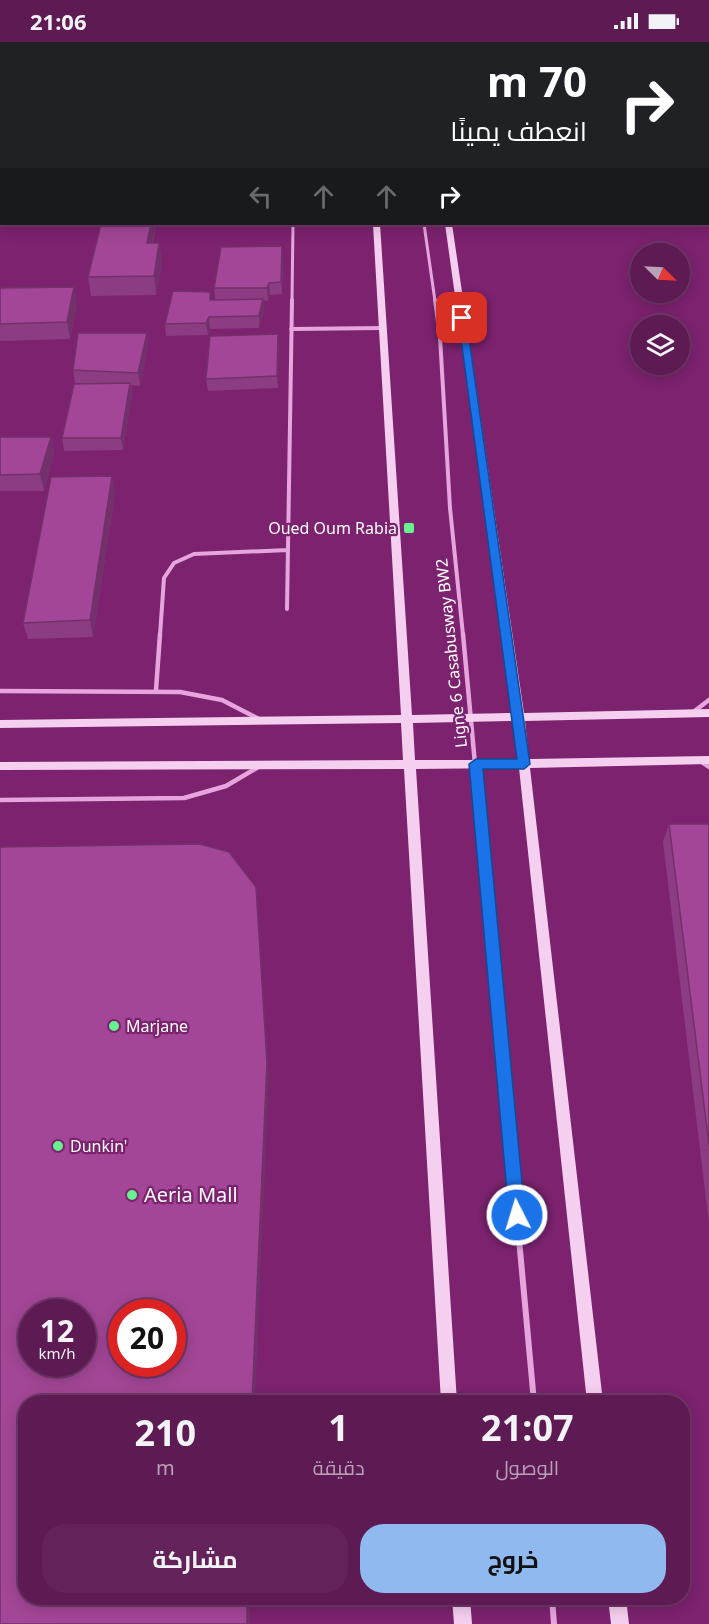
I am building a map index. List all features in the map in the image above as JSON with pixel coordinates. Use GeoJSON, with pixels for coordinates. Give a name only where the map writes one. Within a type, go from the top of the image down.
{"type":"FeatureCollection","features":[{"type":"Feature","properties":{"kind":"main road"},"geometry":{"type":"LineString","coordinates":[[376,225],[449,1395]]}},
{"type":"Feature","properties":{"kind":"main road"},"geometry":{"type":"LineString","coordinates":[[448,225],[519,717],[594,1395]]}},
{"type":"Feature","properties":{"kind":"main road"},"geometry":{"type":"LineString","coordinates":[[0,724],[264,722],[709,713]]}},
{"type":"Feature","properties":{"kind":"main road"},"geometry":{"type":"LineString","coordinates":[[0,766],[409,765],[703,760]]}},
{"type":"Feature","properties":{"kind":"main road"},"geometry":{"type":"LineString","coordinates":[[462,1605],[463,1624]]}},
{"type":"Feature","properties":{"kind":"main road"},"geometry":{"type":"LineString","coordinates":[[618,1605],[620,1624]]}},
{"type":"Feature","properties":{"kind":"lane"},"geometry":{"type":"LineString","coordinates":[[287,609],[293,225]]}},
{"type":"Feature","properties":{"kind":"lane","name":"Ligne 6 Casabusway BW2"},"geometry":{"type":"LineString","coordinates":[[424,225],[440,337],[450,508],[476,764],[533,1395]]}},
{"type":"Feature","properties":{"kind":"lane"},"geometry":{"type":"LineString","coordinates":[[291,329],[383,328]]}},
{"type":"Feature","properties":{"kind":"lane"},"geometry":{"type":"LineString","coordinates":[[156,690],[164,578],[174,563],[194,554],[288,550]]}},
{"type":"Feature","properties":{"kind":"lane"},"geometry":{"type":"LineString","coordinates":[[0,691],[156,690],[204,694],[227,701],[264,722]]}},
{"type":"Feature","properties":{"kind":"lane"},"geometry":{"type":"LineString","coordinates":[[692,714],[709,700]]}},
{"type":"Feature","properties":{"kind":"lane"},"geometry":{"type":"LineString","coordinates":[[703,760],[709,767]]}},
{"type":"Feature","properties":{"kind":"lane"},"geometry":{"type":"LineString","coordinates":[[0,800],[184,798],[226,786],[246,777],[261,765]]}},
{"type":"Feature","properties":{"kind":"lane"},"geometry":{"type":"LineString","coordinates":[[553,1605],[554,1624]]}},
{"type":"Feature","properties":{"kind":"building"},"geometry":{"type":"Polygon","coordinates":[[[101,225],[151,225],[147,243],[159,243],[154,276],[88,277],[101,225]]]}},
{"type":"Feature","properties":{"kind":"building"},"geometry":{"type":"Polygon","coordinates":[[[282,246],[281,282],[269,283],[267,288],[214,288],[221,247],[282,246]]]}},
{"type":"Feature","properties":{"kind":"building"},"geometry":{"type":"Polygon","coordinates":[[[74,287],[67,322],[0,324],[0,288],[74,287]]]}},
{"type":"Feature","properties":{"kind":"building"},"geometry":{"type":"Polygon","coordinates":[[[173,291],[210,292],[210,300],[263,299],[259,316],[209,317],[206,323],[165,324],[173,291]]]}},
{"type":"Feature","properties":{"kind":"building"},"geometry":{"type":"Polygon","coordinates":[[[78,333],[147,333],[138,373],[73,370],[78,333]]]}},
{"type":"Feature","properties":{"kind":"building"},"geometry":{"type":"Polygon","coordinates":[[[278,334],[277,376],[206,379],[210,336],[278,334]]]}},
{"type":"Feature","properties":{"kind":"building"},"geometry":{"type":"Polygon","coordinates":[[[130,383],[121,438],[62,438],[74,384],[130,383]]]}},
{"type":"Feature","properties":{"kind":"building"},"geometry":{"type":"Polygon","coordinates":[[[0,437],[51,437],[40,474],[0,475],[0,437]]]}},
{"type":"Feature","properties":{"kind":"building"},"geometry":{"type":"Polygon","coordinates":[[[112,476],[90,620],[23,623],[51,477],[112,476]]]}},
{"type":"Feature","properties":{"kind":"building"},"geometry":{"type":"Polygon","coordinates":[[[669,824],[709,824],[709,1145],[669,824]]]}},
{"type":"Feature","properties":{"kind":"building","name":"Aeria Mall"},"geometry":{"type":"Polygon","coordinates":[[[200,844],[229,852],[256,887],[267,1062],[252,1395],[18,1395],[18,1605],[247,1605],[247,1624],[0,1624],[0,847],[200,844]]]}},
{"type":"Feature","properties":{"kind":"place","name":"Oued Oum Rabia"},"geometry":{"type":"Point","coordinates":[409,528]}},
{"type":"Feature","properties":{"kind":"place","name":"Marjane"},"geometry":{"type":"Point","coordinates":[114,1026]}},
{"type":"Feature","properties":{"kind":"place","name":"Dunkin'"},"geometry":{"type":"Point","coordinates":[58,1146]}},
{"type":"Feature","properties":{"kind":"place","name":"Aeria Mall"},"geometry":{"type":"Point","coordinates":[132,1195]}},
{"type":"Feature","properties":{"kind":"route"},"geometry":{"type":"LineString","coordinates":[[462,318],[524,764],[476,764],[517,1215]]}}]}
